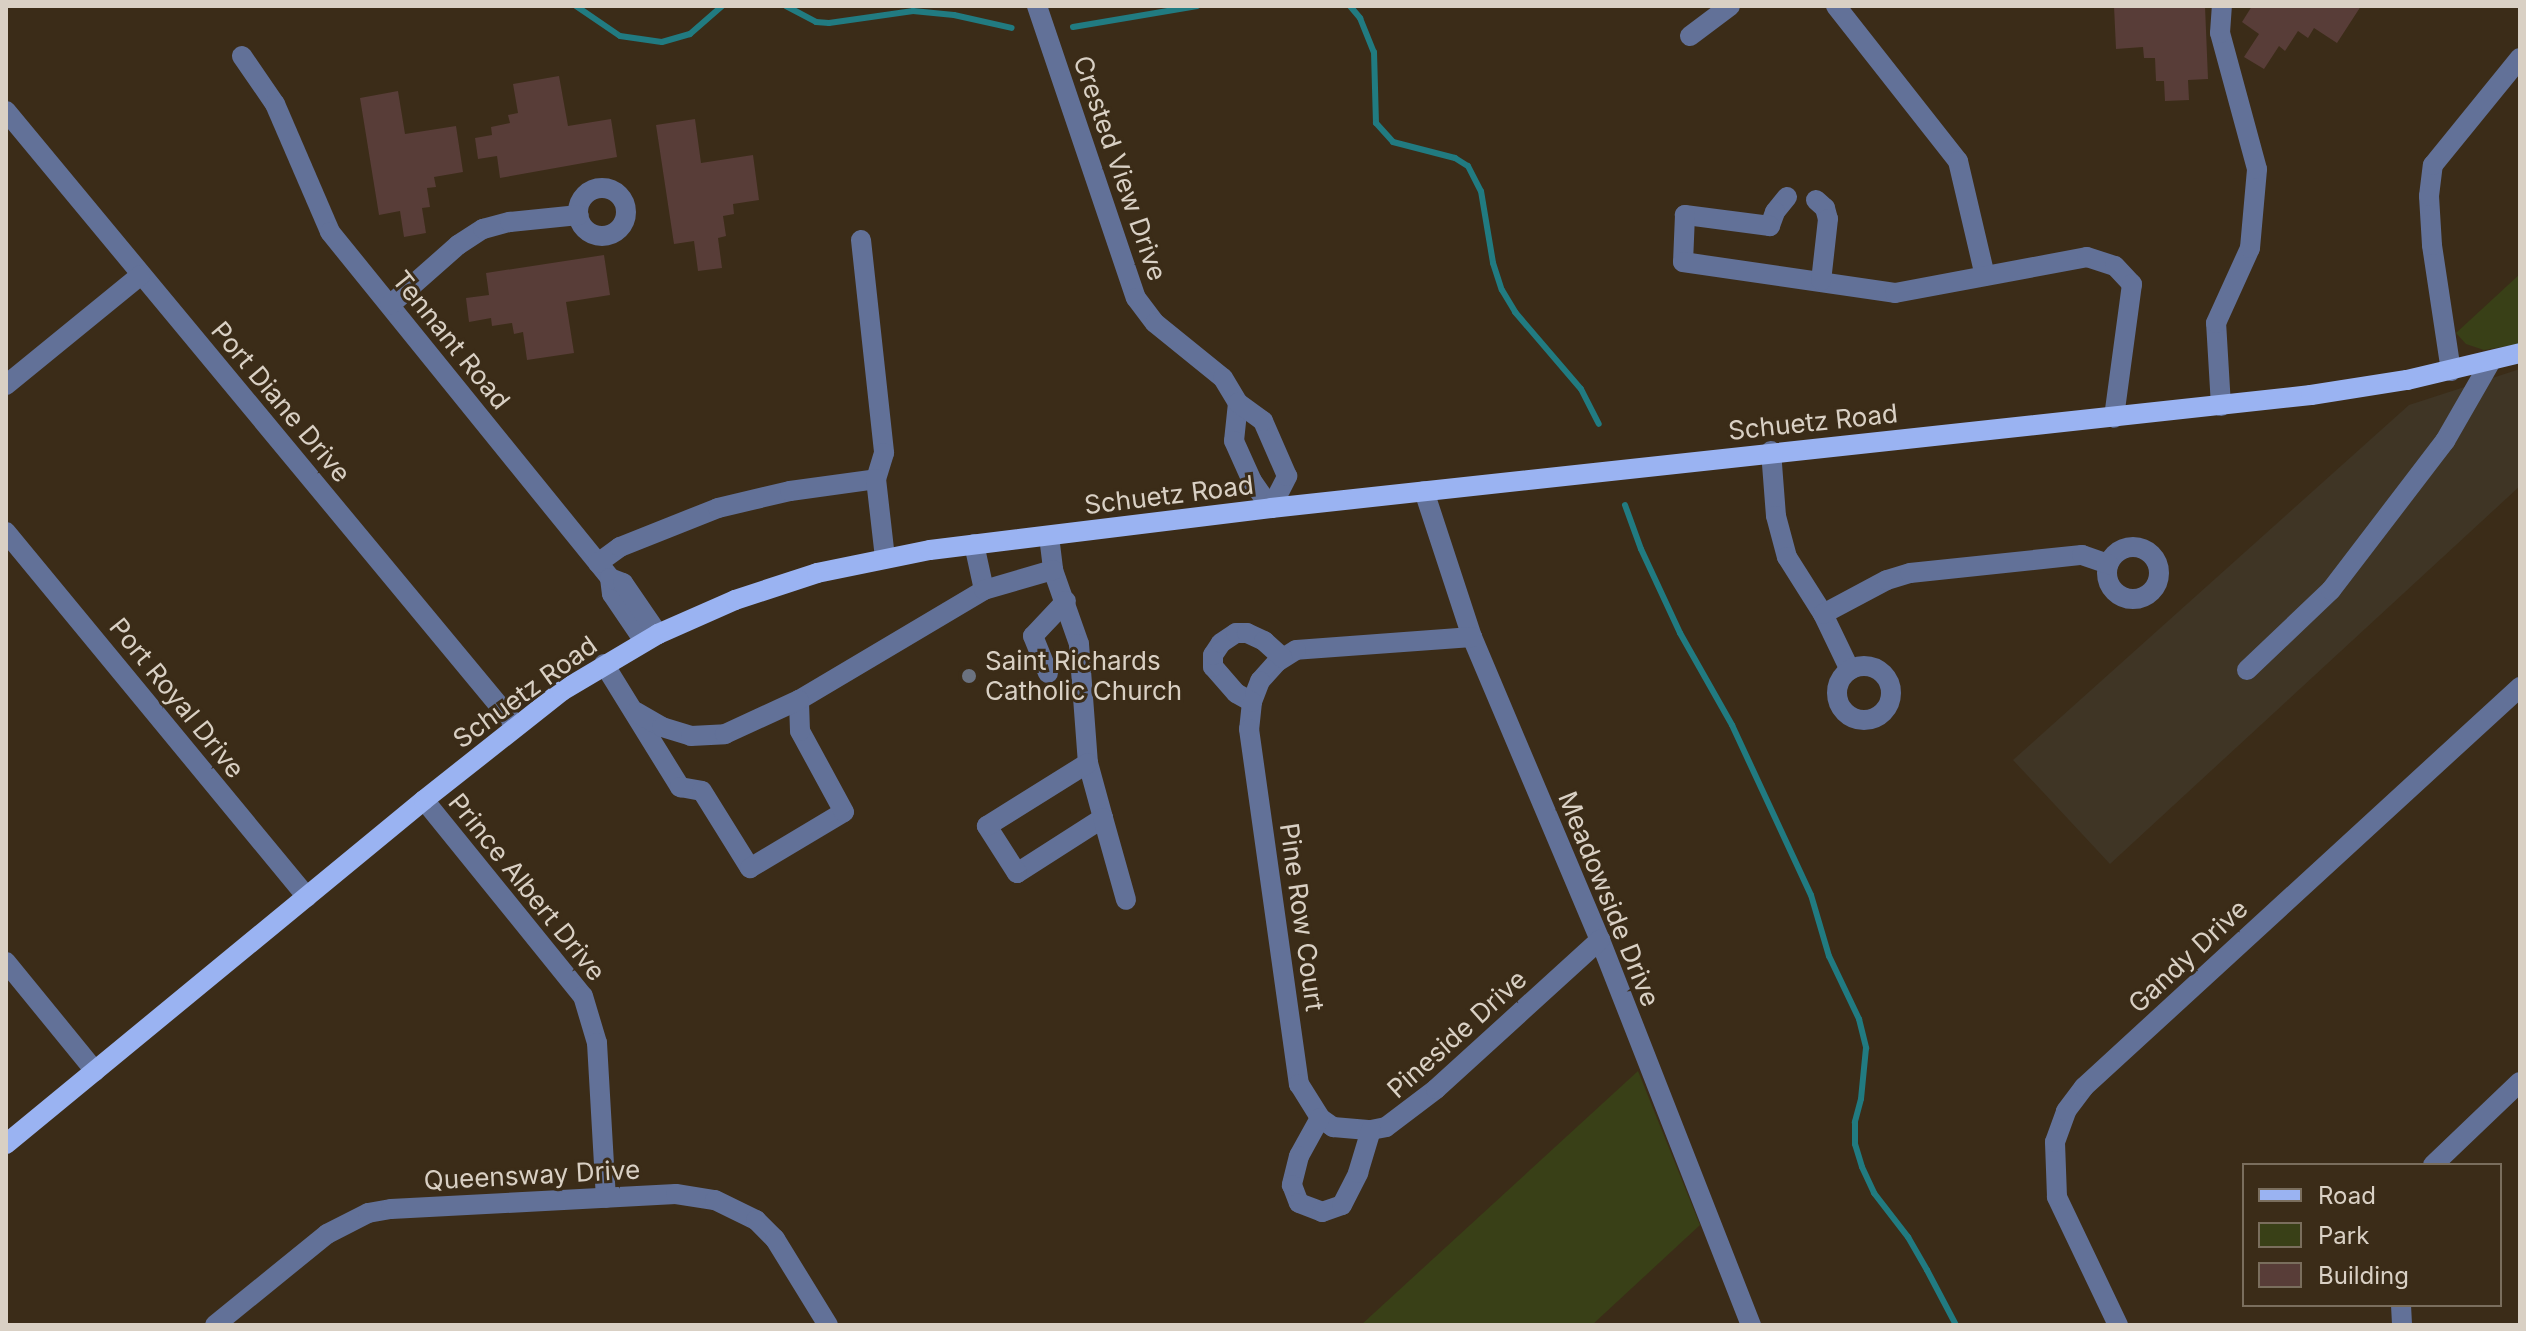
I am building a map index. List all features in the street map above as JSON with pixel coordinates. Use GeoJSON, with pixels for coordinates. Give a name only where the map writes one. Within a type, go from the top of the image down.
{"type":"FeatureCollection","features":[{"type":"Feature","properties":{"kind":"main road","name":"Schuetz Road"},"geometry":{"type":"LineString","coordinates":[[6,1144],[516,726],[604,664],[651,637],[760,592],[817,573],[974,544],[1271,508],[1771,451],[2221,406],[2451,371],[2520,353]]}},
{"type":"Feature","properties":{"kind":"street","name":"Crested View Drive"},"geometry":{"type":"LineString","coordinates":[[1037,6],[1136,298],[1155,323],[1223,378],[1238,403],[1263,421],[1287,476],[1271,508]]}},
{"type":"Feature","properties":{"kind":"street"},"geometry":{"type":"LineString","coordinates":[[1690,36],[1730,6]]}},
{"type":"Feature","properties":{"kind":"street"},"geometry":{"type":"LineString","coordinates":[[1836,6],[1958,161],[1985,276]]}},
{"type":"Feature","properties":{"kind":"street"},"geometry":{"type":"LineString","coordinates":[[2221,406],[2216,323],[2250,248],[2257,169],[2220,33],[2222,6]]}},
{"type":"Feature","properties":{"kind":"street","name":"Tennant Road"},"geometry":{"type":"LineString","coordinates":[[242,56],[275,104],[330,232],[604,571],[623,583],[651,637]]}},
{"type":"Feature","properties":{"kind":"street"},"geometry":{"type":"LineString","coordinates":[[2451,371],[2432,245],[2429,196],[2433,165],[2520,58]]}},
{"type":"Feature","properties":{"kind":"street","name":"Port Diane Drive"},"geometry":{"type":"LineString","coordinates":[[6,111],[516,726]]}},
{"type":"Feature","properties":{"kind":"street"},"geometry":{"type":"LineString","coordinates":[[1787,197],[1775,212],[1770,226],[1685,215],[1683,262],[1895,293],[2087,257],[2115,266],[2132,284],[2114,418]]}},
{"type":"Feature","properties":{"kind":"street"},"geometry":{"type":"LineString","coordinates":[[1816,200],[1825,208],[1828,219],[1821,281]]}},
{"type":"Feature","properties":{"kind":"street"},"geometry":{"type":"LineString","coordinates":[[390,305],[458,245],[483,229],[510,222],[579,215]]}},
{"type":"Feature","properties":{"kind":"street"},"geometry":{"type":"LineString","coordinates":[[861,240],[884,453],[876,479],[885,558]]}},
{"type":"Feature","properties":{"kind":"street"},"geometry":{"type":"LineString","coordinates":[[6,385],[141,275]]}},
{"type":"Feature","properties":{"kind":"street"},"geometry":{"type":"LineString","coordinates":[[2247,670],[2331,590],[2445,441],[2491,361]]}},
{"type":"Feature","properties":{"kind":"street"},"geometry":{"type":"LineString","coordinates":[[1238,403],[1234,441],[1252,481],[1271,508]]}},
{"type":"Feature","properties":{"kind":"street"},"geometry":{"type":"LineString","coordinates":[[1771,451],[1776,516],[1787,557],[1823,614],[1850,670]]}},
{"type":"Feature","properties":{"kind":"street"},"geometry":{"type":"LineString","coordinates":[[604,571],[620,547],[718,508],[790,491],[876,479]]}},
{"type":"Feature","properties":{"kind":"street","name":"Meadowside Drive"},"geometry":{"type":"LineString","coordinates":[[1424,491],[1472,637],[1600,940],[1751,1325]]}},
{"type":"Feature","properties":{"kind":"street","name":"Port Royal Drive"},"geometry":{"type":"LineString","coordinates":[[6,532],[307,897]]}},
{"type":"Feature","properties":{"kind":"street"},"geometry":{"type":"LineString","coordinates":[[1049,536],[1053,570],[1079,644],[1088,763],[1126,900]]}},
{"type":"Feature","properties":{"kind":"street"},"geometry":{"type":"LineString","coordinates":[[974,544],[984,590]]}},
{"type":"Feature","properties":{"kind":"street"},"geometry":{"type":"LineString","coordinates":[[1823,614],[1887,580],[1910,573],[2082,555],[2108,564]]}},
{"type":"Feature","properties":{"kind":"street"},"geometry":{"type":"LineString","coordinates":[[634,711],[662,727],[691,736],[725,734],[799,700],[984,590],[1053,570]]}},
{"type":"Feature","properties":{"kind":"street"},"geometry":{"type":"LineString","coordinates":[[1048,673],[1033,636],[1066,601]]}},
{"type":"Feature","properties":{"kind":"street"},"geometry":{"type":"LineString","coordinates":[[1252,702],[1236,693],[1213,667],[1213,655],[1221,643],[1236,633],[1247,633],[1264,641],[1283,658],[1296,650],[1472,637]]}},
{"type":"Feature","properties":{"kind":"street","name":"Pine Row Court"},"geometry":{"type":"LineString","coordinates":[[1283,658],[1260,681],[1252,702],[1249,729],[1299,1084],[1326,1122]]}},
{"type":"Feature","properties":{"kind":"street"},"geometry":{"type":"LineString","coordinates":[[604,664],[680,787],[702,791],[750,868],[844,812],[800,731],[799,700]]}},
{"type":"Feature","properties":{"kind":"street","name":"Gandy Drive"},"geometry":{"type":"LineString","coordinates":[[2118,1325],[2057,1197],[2055,1142],[2066,1111],[2084,1087],[2516,698]]}},
{"type":"Feature","properties":{"kind":"street"},"geometry":{"type":"LineString","coordinates":[[1088,763],[987,826],[1017,873],[1103,818]]}},
{"type":"Feature","properties":{"kind":"street","name":"Prince Albert Drive"},"geometry":{"type":"LineString","coordinates":[[424,800],[583,996],[597,1043],[606,1198]]}},
{"type":"Feature","properties":{"kind":"street","name":"Pineside Drive"},"geometry":{"type":"LineString","coordinates":[[1326,1122],[1371,1130],[1400,1119],[1600,940]]}},
{"type":"Feature","properties":{"kind":"street"},"geometry":{"type":"LineString","coordinates":[[6,962],[95,1071]]}},
{"type":"Feature","properties":{"kind":"street"},"geometry":{"type":"LineString","coordinates":[[2435,1163],[2520,1082]]}},
{"type":"Feature","properties":{"kind":"street"},"geometry":{"type":"LineString","coordinates":[[1326,1122],[1299,1156],[1292,1185],[1299,1203],[1322,1212],[1342,1205],[1358,1173],[1371,1130]]}},
{"type":"Feature","properties":{"kind":"street","name":"Queensway Drive"},"geometry":{"type":"LineString","coordinates":[[215,1325],[327,1234],[368,1213],[676,1194],[715,1200],[735,1207],[756,1220],[775,1239],[828,1325]]}},
{"type":"Feature","properties":{"kind":"shaded area"},"geometry":{"type":"Polygon","coordinates":[[[2520,369],[2520,486],[2110,864],[2013,760],[2409,405],[2520,369]]]}},
{"type":"Feature","properties":{"kind":"green space"},"geometry":{"type":"Polygon","coordinates":[[[2520,274],[2520,344],[2484,350],[2466,344],[2456,333],[2520,274]]]}},
{"type":"Feature","properties":{"kind":"green space"},"geometry":{"type":"Polygon","coordinates":[[[1638,1071],[1700,1225],[1592,1325],[1361,1325],[1638,1071]]]}},
{"type":"Feature","properties":{"kind":"building"},"geometry":{"type":"Polygon","coordinates":[[[2114,6],[2205,6],[2208,79],[2188,80],[2189,100],[2165,101],[2164,81],[2156,81],[2155,58],[2144,58],[2143,47],[2116,49],[2114,6]]]}},
{"type":"Feature","properties":{"kind":"building"},"geometry":{"type":"Polygon","coordinates":[[[2252,6],[2361,6],[2337,43],[2314,28],[2308,38],[2298,31],[2285,51],[2279,46],[2264,69],[2244,57],[2259,34],[2242,22],[2252,6]]]}},
{"type":"Feature","properties":{"kind":"building"},"geometry":{"type":"Polygon","coordinates":[[[559,76],[568,126],[611,119],[617,157],[500,178],[497,156],[478,159],[475,138],[492,135],[491,127],[510,123],[508,115],[518,113],[513,84],[559,76]]]}},
{"type":"Feature","properties":{"kind":"building"},"geometry":{"type":"Polygon","coordinates":[[[398,91],[405,134],[456,126],[463,172],[434,177],[436,187],[427,188],[430,207],[422,208],[426,233],[404,237],[400,211],[379,215],[360,98],[398,91]]]}},
{"type":"Feature","properties":{"kind":"building"},"geometry":{"type":"Polygon","coordinates":[[[695,119],[701,163],[753,155],[759,200],[733,204],[734,214],[723,216],[726,236],[718,238],[722,268],[698,271],[694,241],[674,244],[656,125],[695,119]]]}},
{"type":"Feature","properties":{"kind":"building"},"geometry":{"type":"Polygon","coordinates":[[[604,255],[610,295],[566,302],[574,353],[527,360],[523,332],[514,334],[512,323],[492,326],[491,318],[469,322],[466,298],[489,295],[486,273],[604,255]]]}},
{"type":"Feature","properties":{"kind":"waterway"},"geometry":{"type":"LineString","coordinates":[[576,6],[620,36],[662,42],[690,34],[722,6]]}},
{"type":"Feature","properties":{"kind":"waterway"},"geometry":{"type":"LineString","coordinates":[[786,6],[816,22],[829,23],[913,11],[954,15],[1012,28]]}},
{"type":"Feature","properties":{"kind":"waterway"},"geometry":{"type":"LineString","coordinates":[[1073,27],[1197,6]]}},
{"type":"Feature","properties":{"kind":"waterway"},"geometry":{"type":"LineString","coordinates":[[1350,6],[1360,18],[1374,52],[1376,123],[1393,142],[1455,158],[1468,166],[1481,191],[1493,263],[1502,290],[1515,312],[1581,389],[1599,424]]}},
{"type":"Feature","properties":{"kind":"waterway"},"geometry":{"type":"LineString","coordinates":[[1625,505],[1641,549],[1680,633],[1732,725],[1811,895],[1829,956],[1859,1019],[1866,1048],[1861,1099],[1855,1122],[1855,1144],[1862,1167],[1874,1193],[1908,1237],[1956,1325]]}},
{"type":"Feature","properties":{"kind":"place","name":"Saint Richards Catholic Church"},"geometry":{"type":"Point","coordinates":[969,676]}}]}
